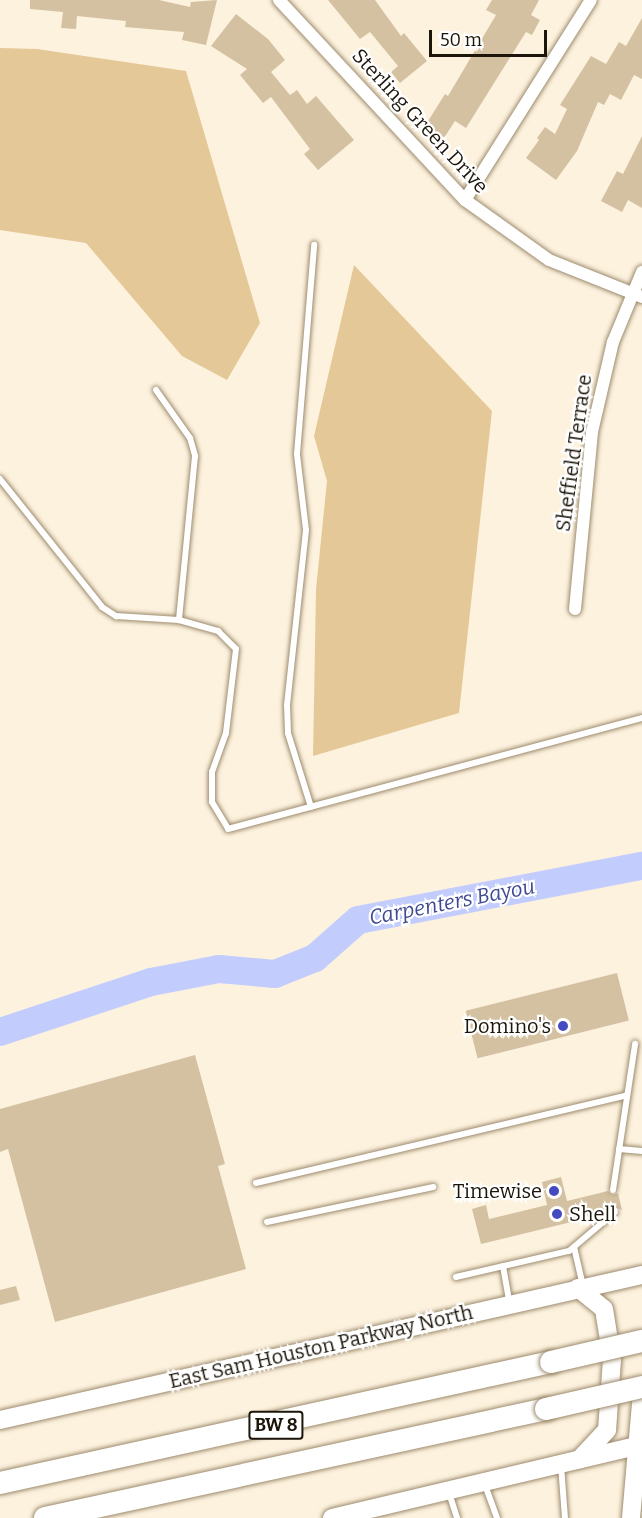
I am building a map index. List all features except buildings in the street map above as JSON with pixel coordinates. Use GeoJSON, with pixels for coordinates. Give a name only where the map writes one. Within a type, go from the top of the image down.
{"type":"FeatureCollection","features":[{"type":"Feature","properties":{"kind":"highway","name":"BW 8"},"geometry":{"type":"LineString","coordinates":[[0,1483],[642,1341]]}},
{"type":"Feature","properties":{"kind":"highway","name":"BW 8"},"geometry":{"type":"LineString","coordinates":[[45,1518],[642,1387]]}},
{"type":"Feature","properties":{"kind":"main road","name":"East Sam Houston Parkway North"},"geometry":{"type":"LineString","coordinates":[[0,1420],[642,1275]]}},
{"type":"Feature","properties":{"kind":"main road"},"geometry":{"type":"LineString","coordinates":[[580,1459],[607,1430],[612,1359],[603,1309],[581,1287]]}},
{"type":"Feature","properties":{"kind":"main road"},"geometry":{"type":"LineString","coordinates":[[631,1518],[640,1445],[642,1393]]}},
{"type":"Feature","properties":{"kind":"main road"},"geometry":{"type":"LineString","coordinates":[[332,1518],[640,1445]]}},
{"type":"Feature","properties":{"kind":"street","name":"Sterling Green Drive"},"geometry":{"type":"LineString","coordinates":[[279,0],[465,200],[549,261],[638,296]]}},
{"type":"Feature","properties":{"kind":"street"},"geometry":{"type":"LineString","coordinates":[[465,200],[591,0]]}},
{"type":"Feature","properties":{"kind":"street","name":"Sheffield Terrace"},"geometry":{"type":"LineString","coordinates":[[575,609],[592,432],[613,342],[638,296],[642,272]]}},
{"type":"Feature","properties":{"kind":"lane"},"geometry":{"type":"LineString","coordinates":[[311,807],[288,733],[286,705],[306,530],[297,454],[314,245]]}},
{"type":"Feature","properties":{"kind":"lane"},"geometry":{"type":"LineString","coordinates":[[156,390],[190,438],[195,456],[179,621]]}},
{"type":"Feature","properties":{"kind":"lane"},"geometry":{"type":"LineString","coordinates":[[0,479],[102,607],[116,616],[179,621],[218,631],[236,649],[226,733],[212,772],[212,802],[228,829],[642,718]]}},
{"type":"Feature","properties":{"kind":"lane"},"geometry":{"type":"LineString","coordinates":[[612,1190],[635,1044]]}},
{"type":"Feature","properties":{"kind":"lane"},"geometry":{"type":"LineString","coordinates":[[256,1183],[627,1095]]}},
{"type":"Feature","properties":{"kind":"lane"},"geometry":{"type":"LineString","coordinates":[[619,1149],[642,1151]]}},
{"type":"Feature","properties":{"kind":"lane"},"geometry":{"type":"LineString","coordinates":[[267,1222],[433,1187]]}},
{"type":"Feature","properties":{"kind":"lane"},"geometry":{"type":"LineString","coordinates":[[456,1277],[574,1247],[615,1212]]}},
{"type":"Feature","properties":{"kind":"lane"},"geometry":{"type":"LineString","coordinates":[[574,1247],[581,1287]]}},
{"type":"Feature","properties":{"kind":"lane"},"geometry":{"type":"LineString","coordinates":[[503,1266],[510,1305]]}},
{"type":"Feature","properties":{"kind":"lane"},"geometry":{"type":"LineString","coordinates":[[561,1463],[566,1518]]}},
{"type":"Feature","properties":{"kind":"lane"},"geometry":{"type":"LineString","coordinates":[[484,1481],[497,1518]]}},
{"type":"Feature","properties":{"kind":"lane"},"geometry":{"type":"LineString","coordinates":[[449,1490],[457,1518]]}},
{"type":"Feature","properties":{"kind":"shaded area"},"geometry":{"type":"Polygon","coordinates":[[[0,48],[37,49],[186,71],[260,323],[227,380],[182,356],[86,243],[0,230],[0,48]]]}},
{"type":"Feature","properties":{"kind":"shaded area"},"geometry":{"type":"Polygon","coordinates":[[[354,265],[492,411],[459,713],[313,756],[316,589],[327,481],[314,436],[354,265]]]}},
{"type":"Feature","properties":{"kind":"waterway","name":"Carpenters Bayou"},"geometry":{"type":"LineString","coordinates":[[0,1032],[151,982],[219,969],[275,974],[315,958],[358,920],[642,866]]}},
{"type":"Feature","properties":{"kind":"place","name":"Domino's"},"geometry":{"type":"Point","coordinates":[563,1026]}},
{"type":"Feature","properties":{"kind":"place","name":"Timewise"},"geometry":{"type":"Point","coordinates":[554,1191]}},
{"type":"Feature","properties":{"kind":"place","name":"Shell"},"geometry":{"type":"Point","coordinates":[557,1214]}}]}
